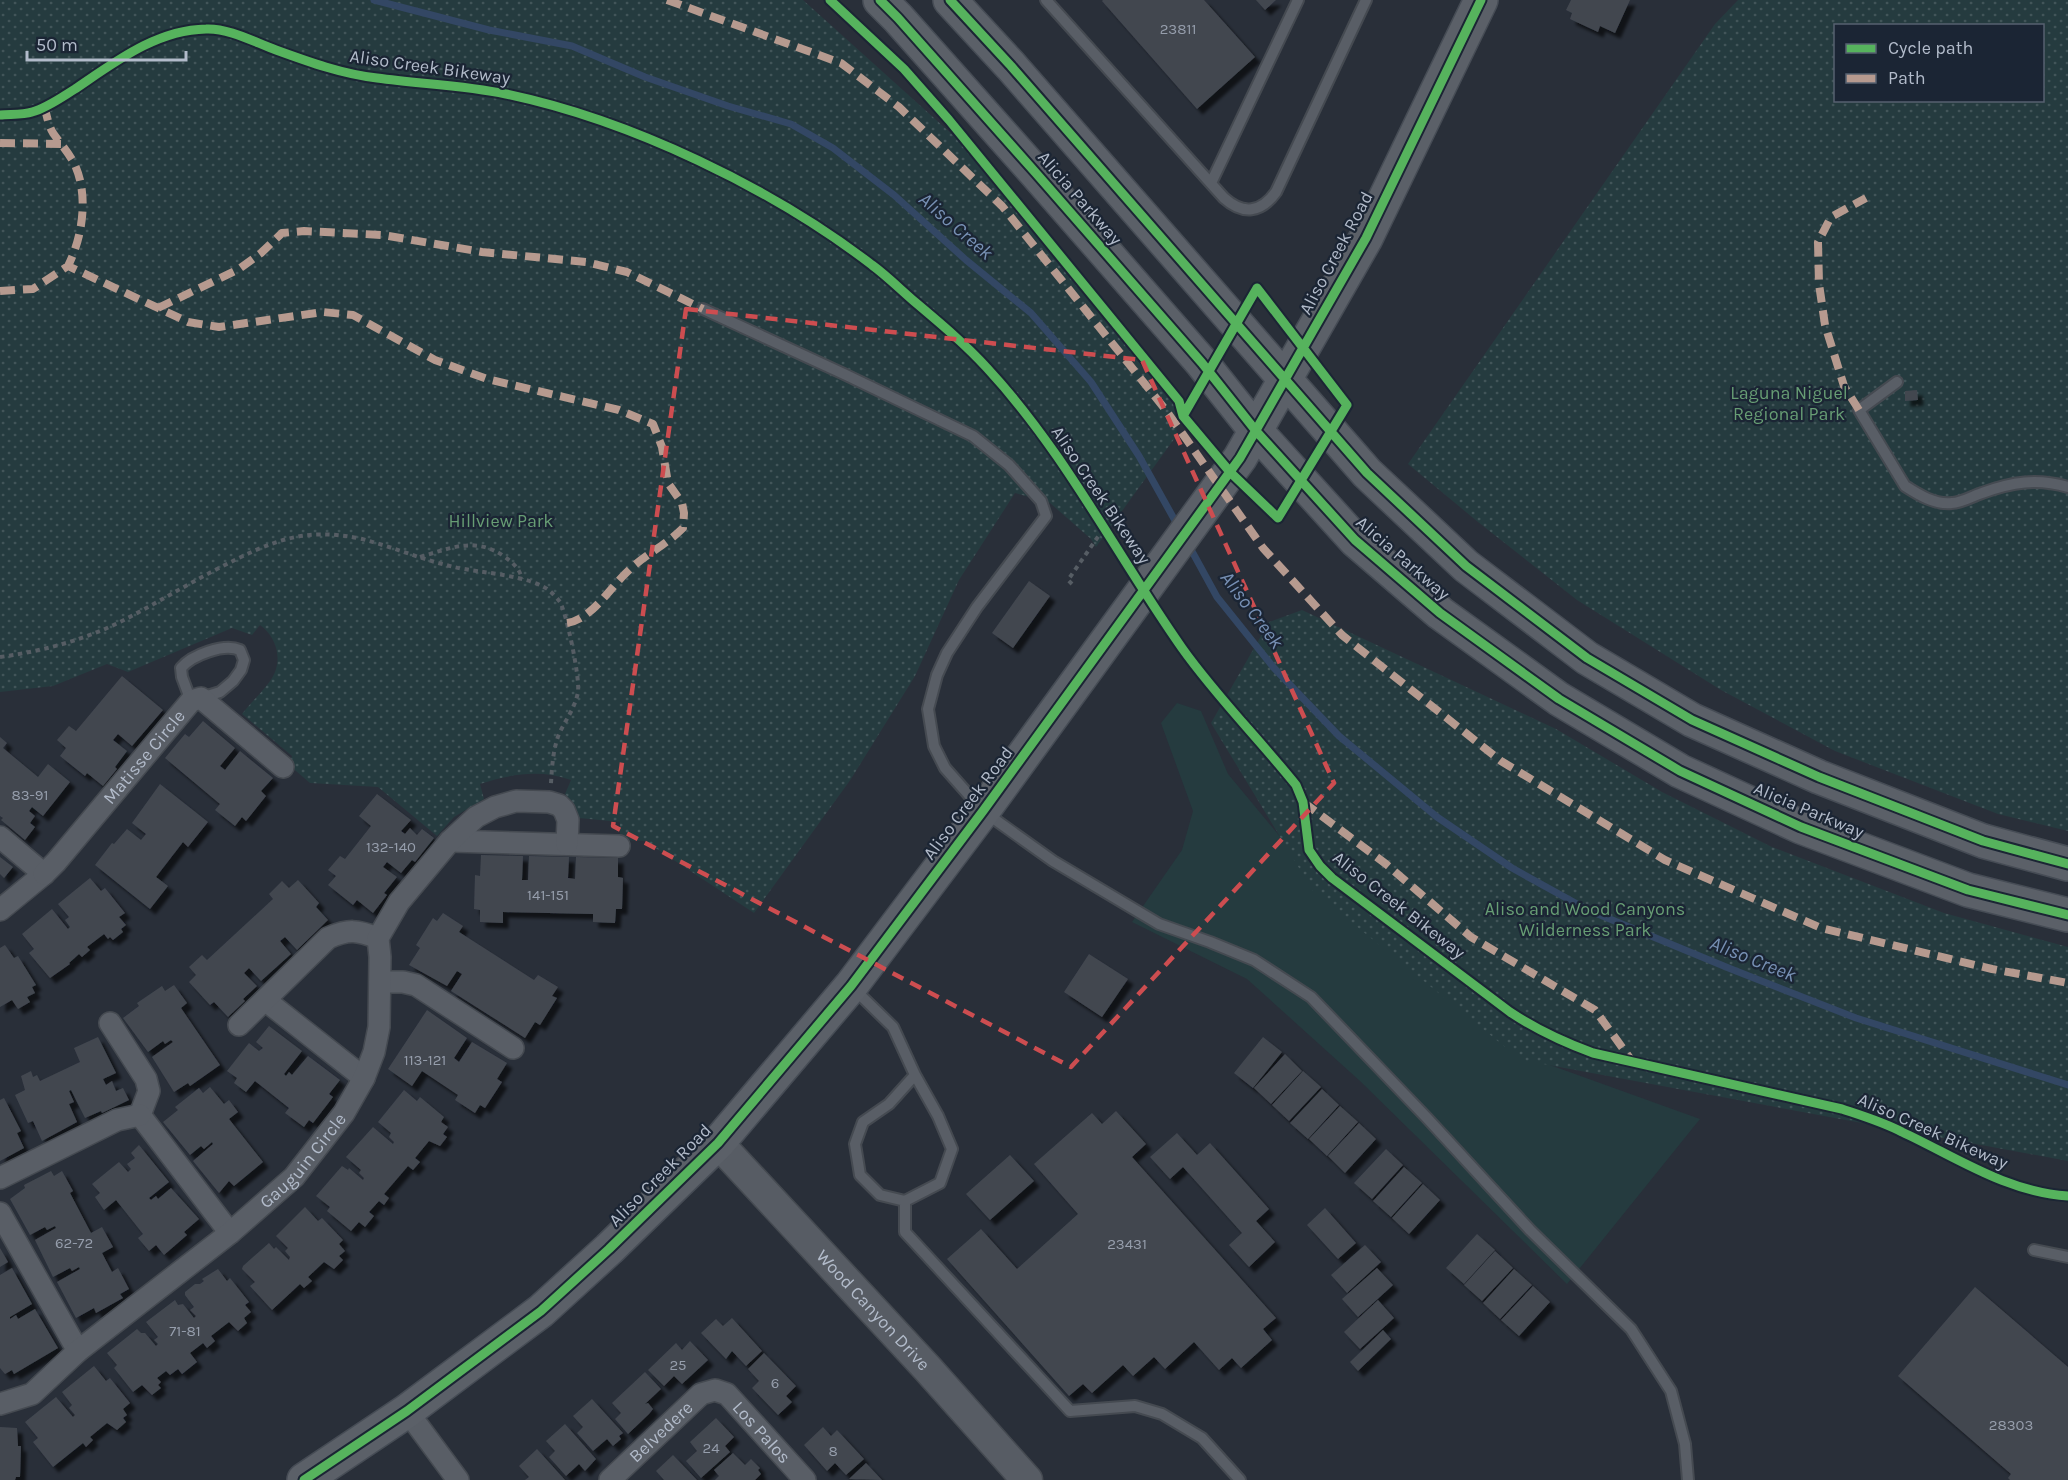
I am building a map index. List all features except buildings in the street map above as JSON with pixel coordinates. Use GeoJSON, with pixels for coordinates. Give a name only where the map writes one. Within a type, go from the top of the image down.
{"type":"FeatureCollection","features":[{"type":"Feature","properties":{"kind":"main road","name":"Alicia Parkway"},"geometry":{"type":"LineString","coordinates":[[880,0],[1035,172],[1202,363],[1248,444],[1354,540],[1440,613],[1559,699],[1680,771],[1802,827],[1968,890],[2068,915]]}},
{"type":"Feature","properties":{"kind":"main road","name":"Alicia Parkway"},"geometry":{"type":"LineString","coordinates":[[950,0],[1011,66],[1366,473],[1466,566],[1587,658],[1692,720],[1819,777],[1983,841],[2068,864]]}},
{"type":"Feature","properties":{"kind":"main road","name":"Aliso Creek Road"},"geometry":{"type":"LineString","coordinates":[[304,1480],[408,1412],[541,1311],[609,1249],[718,1143],[850,986],[983,812],[1248,444],[1366,238],[1481,0]]}},
{"type":"Feature","properties":{"kind":"main road","name":"Wood Canyon Drive"},"geometry":{"type":"LineString","coordinates":[[718,1143],[927,1368],[1027,1480]]}},
{"type":"Feature","properties":{"kind":"street","name":"Matisse Circle"},"geometry":{"type":"LineString","coordinates":[[0,910],[57,862],[196,699],[283,767]]}},
{"type":"Feature","properties":{"kind":"street"},"geometry":{"type":"LineString","coordinates":[[239,1025],[328,938],[345,931],[362,932],[378,938],[399,902],[450,841],[476,817],[495,807],[516,801],[549,802],[559,805],[564,810],[568,820],[567,844]]}},
{"type":"Feature","properties":{"kind":"street"},"geometry":{"type":"LineString","coordinates":[[0,837],[44,874]]}},
{"type":"Feature","properties":{"kind":"street"},"geometry":{"type":"LineString","coordinates":[[450,841],[618,846]]}},
{"type":"Feature","properties":{"kind":"street","name":"Gauguin Circle"},"geometry":{"type":"LineString","coordinates":[[0,1404],[32,1394],[78,1351],[230,1233],[294,1177],[344,1113],[364,1078],[374,1052],[379,1027],[378,938]]}},
{"type":"Feature","properties":{"kind":"street"},"geometry":{"type":"LineString","coordinates":[[380,982],[403,982],[416,986],[513,1048]]}},
{"type":"Feature","properties":{"kind":"street"},"geometry":{"type":"LineString","coordinates":[[265,1000],[364,1078]]}},
{"type":"Feature","properties":{"kind":"street"},"geometry":{"type":"LineString","coordinates":[[110,1023],[146,1079],[149,1091],[140,1115]]}},
{"type":"Feature","properties":{"kind":"street"},"geometry":{"type":"LineString","coordinates":[[0,1178],[117,1120],[140,1115]]}},
{"type":"Feature","properties":{"kind":"street"},"geometry":{"type":"LineString","coordinates":[[140,1115],[230,1233]]}},
{"type":"Feature","properties":{"kind":"street"},"geometry":{"type":"LineString","coordinates":[[0,1213],[78,1351]]}},
{"type":"Feature","properties":{"kind":"street","name":"Belvedere"},"geometry":{"type":"LineString","coordinates":[[619,1477],[701,1394],[715,1390]]}},
{"type":"Feature","properties":{"kind":"street","name":"Los Palos"},"geometry":{"type":"LineString","coordinates":[[715,1390],[727,1394],[805,1480]]}},
{"type":"Feature","properties":{"kind":"street"},"geometry":{"type":"LineString","coordinates":[[408,1412],[458,1480]]}},
{"type":"Feature","properties":{"kind":"lane"},"geometry":{"type":"LineString","coordinates":[[1046,0],[1211,183],[1233,206],[1243,209],[1257,209],[1268,203],[1276,192],[1366,0]]}},
{"type":"Feature","properties":{"kind":"lane"},"geometry":{"type":"LineString","coordinates":[[1211,183],[1298,0]]}},
{"type":"Feature","properties":{"kind":"lane"},"geometry":{"type":"LineString","coordinates":[[703,309],[973,436],[1009,465],[1041,501],[1046,516],[977,607],[947,653],[937,675],[928,709],[934,746],[943,765],[983,812],[1053,861],[1159,924],[1254,960],[1311,997],[1530,1230],[1632,1329],[1671,1391],[1685,1444],[1688,1480]]}},
{"type":"Feature","properties":{"kind":"lane"},"geometry":{"type":"LineString","coordinates":[[1897,382],[1859,410],[1905,486],[1916,493],[1934,502],[1953,504],[1993,489],[2030,480],[2068,487]]}},
{"type":"Feature","properties":{"kind":"lane"},"geometry":{"type":"LineString","coordinates":[[232,646],[240,650],[244,660],[242,670],[233,681],[220,692],[196,699],[182,677],[181,668],[188,660],[232,646]]}},
{"type":"Feature","properties":{"kind":"lane"},"geometry":{"type":"LineString","coordinates":[[850,986],[893,1027],[952,1149],[940,1184],[905,1201],[880,1195],[860,1175],[855,1144],[863,1122],[889,1104],[915,1075]]}},
{"type":"Feature","properties":{"kind":"lane"},"geometry":{"type":"LineString","coordinates":[[905,1201],[905,1232],[1070,1411],[1135,1406],[1162,1414],[1202,1438],[1240,1480]]}},
{"type":"Feature","properties":{"kind":"lane"},"geometry":{"type":"LineString","coordinates":[[2034,1250],[2068,1257]]}},
{"type":"Feature","properties":{"kind":"path"},"geometry":{"type":"LineString","coordinates":[[1072,584],[1068,580],[1103,525]]}},
{"type":"Feature","properties":{"kind":"path"},"geometry":{"type":"LineString","coordinates":[[0,657],[54,647],[88,636],[122,621],[255,549],[280,540],[311,534],[349,536],[384,544],[454,567],[522,579],[549,590],[560,602],[567,623],[576,668],[578,691],[572,713],[560,733],[554,750],[549,802]]}},
{"type":"Feature","properties":{"kind":"path"},"geometry":{"type":"LineString","coordinates":[[419,557],[474,544],[494,550],[507,559],[520,571],[522,579]]}},
{"type":"Feature","properties":{"kind":"highlighted area"},"geometry":{"type":"Polygon","coordinates":[[[686,309],[1142,360],[1334,783],[1071,1067],[613,826],[686,309]]]}},
{"type":"Feature","properties":{"kind":"green space","name":"Hillview Park"},"geometry":{"type":"Polygon","coordinates":[[[0,0],[803,0],[964,145],[1174,401],[1177,435],[1096,547],[1091,539],[1050,503],[1015,493],[959,580],[915,676],[851,779],[754,913],[645,841],[623,840],[620,836],[620,822],[579,818],[574,804],[565,794],[571,780],[548,775],[526,774],[480,784],[484,799],[454,817],[437,836],[378,787],[310,783],[289,765],[292,756],[242,714],[269,682],[277,665],[278,658],[273,640],[260,625],[252,635],[232,628],[128,672],[107,664],[53,686],[0,692],[0,0]]]}},
{"type":"Feature","properties":{"kind":"green space","name":"Laguna Niguel Regional Park"},"geometry":{"type":"Polygon","coordinates":[[[1738,0],[2068,0],[2068,831],[1998,814],[1835,751],[1721,690],[1577,600],[1408,464],[1715,24],[1738,0]]]}},
{"type":"Feature","properties":{"kind":"green space","name":"Aliso and Wood Canyons Wilderness Park"},"geometry":{"type":"Polygon","coordinates":[[[1302,610],[1556,729],[1662,792],[1772,847],[1944,913],[2068,947],[2068,1161],[1521,1060],[1313,891],[1211,723],[1269,622],[1302,610]]]}},
{"type":"Feature","properties":{"kind":"green space"},"geometry":{"type":"Polygon","coordinates":[[[1177,703],[1201,711],[1228,774],[1317,881],[1550,1065],[1700,1119],[1567,1284],[1360,1081],[1247,979],[1132,922],[1182,850],[1193,811],[1161,723],[1177,703]]]}},
{"type":"Feature","properties":{"kind":"waterway","name":"Aliso Creek"},"geometry":{"type":"LineString","coordinates":[[374,0],[489,30],[572,46],[645,77],[728,106],[791,124],[833,148],[894,195],[966,260],[1031,313],[1091,382],[1139,456],[1178,526]]}},
{"type":"Feature","properties":{"kind":"waterway","name":"Aliso Creek"},"geometry":{"type":"LineString","coordinates":[[1188,544],[1217,597],[1274,668],[1339,736],[1437,817],[1512,868],[1588,910],[1856,1018],[2068,1085]]}},
{"type":"Feature","properties":{"kind":"marked path"},"geometry":{"type":"LineString","coordinates":[[667,0],[841,63],[899,107],[1002,206],[1165,409],[1263,548],[1342,635],[1501,761],[1665,860],[1821,928],[1992,969],[2068,983]]}},
{"type":"Feature","properties":{"kind":"marked path"},"geometry":{"type":"LineString","coordinates":[[44,106],[51,130],[74,163],[82,188],[80,228],[68,266]]}},
{"type":"Feature","properties":{"kind":"marked path"},"geometry":{"type":"LineString","coordinates":[[0,143],[63,144]]}},
{"type":"Feature","properties":{"kind":"marked path"},"geometry":{"type":"LineString","coordinates":[[1859,410],[1844,386],[1825,325],[1819,284],[1818,242],[1831,217],[1866,198]]}},
{"type":"Feature","properties":{"kind":"marked path"},"geometry":{"type":"LineString","coordinates":[[158,308],[239,269],[261,253],[282,233],[304,231],[383,235],[482,252],[586,262],[627,272],[703,309]]}},
{"type":"Feature","properties":{"kind":"marked path"},"geometry":{"type":"LineString","coordinates":[[0,291],[33,289],[68,266],[188,322],[219,327],[323,312],[353,315],[435,360],[487,379],[619,410],[653,424],[662,447],[668,483],[682,503],[683,528],[631,568],[584,616],[567,623]]}},
{"type":"Feature","properties":{"kind":"marked path"},"geometry":{"type":"LineString","coordinates":[[1303,802],[1386,864],[1471,937],[1595,1010],[1632,1061]]}},
{"type":"Feature","properties":{"kind":"cycle path"},"geometry":{"type":"LineString","coordinates":[[830,0],[904,69],[949,120],[1179,401],[1183,416],[1230,472],[1278,518],[1347,405],[1257,288],[1183,416]]}},
{"type":"Feature","properties":{"kind":"cycle path"},"geometry":{"type":"LineString","coordinates":[[880,0],[1035,172],[1202,363],[1256,431],[1355,540],[1440,613],[1559,699],[1680,771],[1801,827],[1968,890],[2068,915]]}},
{"type":"Feature","properties":{"kind":"cycle path"},"geometry":{"type":"LineString","coordinates":[[950,0],[1011,66],[1367,473],[1466,566],[1587,658],[1692,720],[1819,777],[1983,841],[2068,864]]}},
{"type":"Feature","properties":{"kind":"cycle path","name":"Aliso Creek Bikeway"},"geometry":{"type":"LineString","coordinates":[[304,1480],[407,1411],[541,1311],[609,1249],[718,1143],[851,986],[983,811],[1240,458],[1366,238],[1481,0]]}},
{"type":"Feature","properties":{"kind":"cycle path","name":"Aliso Creek Bikeway"},"geometry":{"type":"LineString","coordinates":[[0,115],[25,114],[43,108],[121,58],[153,41],[188,31],[215,29],[351,74],[490,91],[553,106],[650,139],[745,184],[790,209],[878,269],[970,351],[1015,400],[1066,469],[1182,648],[1296,785],[1303,802],[1309,850],[1332,878],[1510,1012],[1540,1030],[1571,1044],[1593,1053],[1842,1109],[1888,1125],[2002,1181],[2045,1193],[2068,1196]]}}]}
